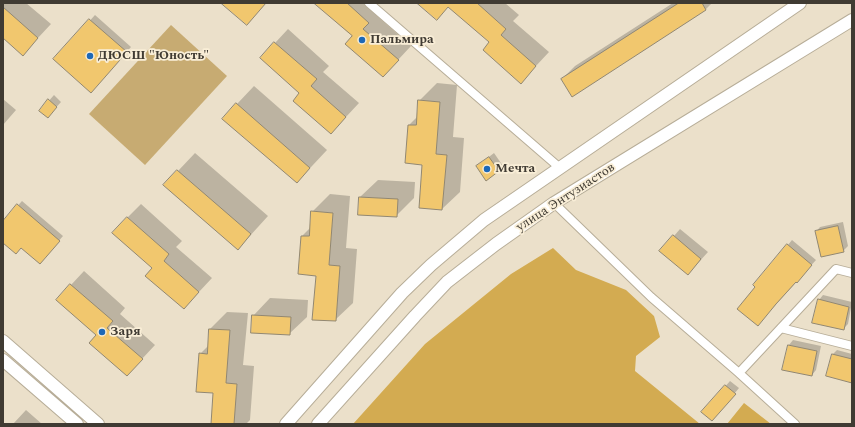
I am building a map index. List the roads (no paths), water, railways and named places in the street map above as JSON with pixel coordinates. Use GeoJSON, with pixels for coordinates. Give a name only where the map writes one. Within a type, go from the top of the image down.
{"type":"FeatureCollection","features":[{"type":"Feature","properties":{"kind":"street"},"geometry":{"type":"LineString","coordinates":[[369,3],[560,168]]}},
{"type":"Feature","properties":{"kind":"street","name":"улица Энтузиастов"},"geometry":{"type":"LineString","coordinates":[[286,424],[402,293],[431,265],[484,220],[800,3]]}},
{"type":"Feature","properties":{"kind":"street","name":"улица Энтузиастов"},"geometry":{"type":"LineString","coordinates":[[318,424],[415,316],[448,282],[496,244],[554,203],[852,20]]}},
{"type":"Feature","properties":{"kind":"street"},"geometry":{"type":"LineString","coordinates":[[554,203],[651,297],[739,373],[795,424]]}},
{"type":"Feature","properties":{"kind":"street"},"geometry":{"type":"LineString","coordinates":[[739,373],[836,269],[852,273]]}},
{"type":"Feature","properties":{"kind":"street"},"geometry":{"type":"LineString","coordinates":[[782,328],[852,346]]}},
{"type":"Feature","properties":{"kind":"street"},"geometry":{"type":"LineString","coordinates":[[3,341],[98,424]]}},
{"type":"Feature","properties":{"kind":"street"},"geometry":{"type":"LineString","coordinates":[[3,360],[77,424]]}},
{"type":"Feature","properties":{"kind":"place","name":"Пальмира"},"geometry":{"type":"Point","coordinates":[362,40]}},
{"type":"Feature","properties":{"kind":"place","name":"ДЮСШ \"Юность\""},"geometry":{"type":"Point","coordinates":[90,56]}},
{"type":"Feature","properties":{"kind":"place","name":"Мечта"},"geometry":{"type":"Point","coordinates":[487,169]}},
{"type":"Feature","properties":{"kind":"place","name":"Заря"},"geometry":{"type":"Point","coordinates":[102,332]}}]}
